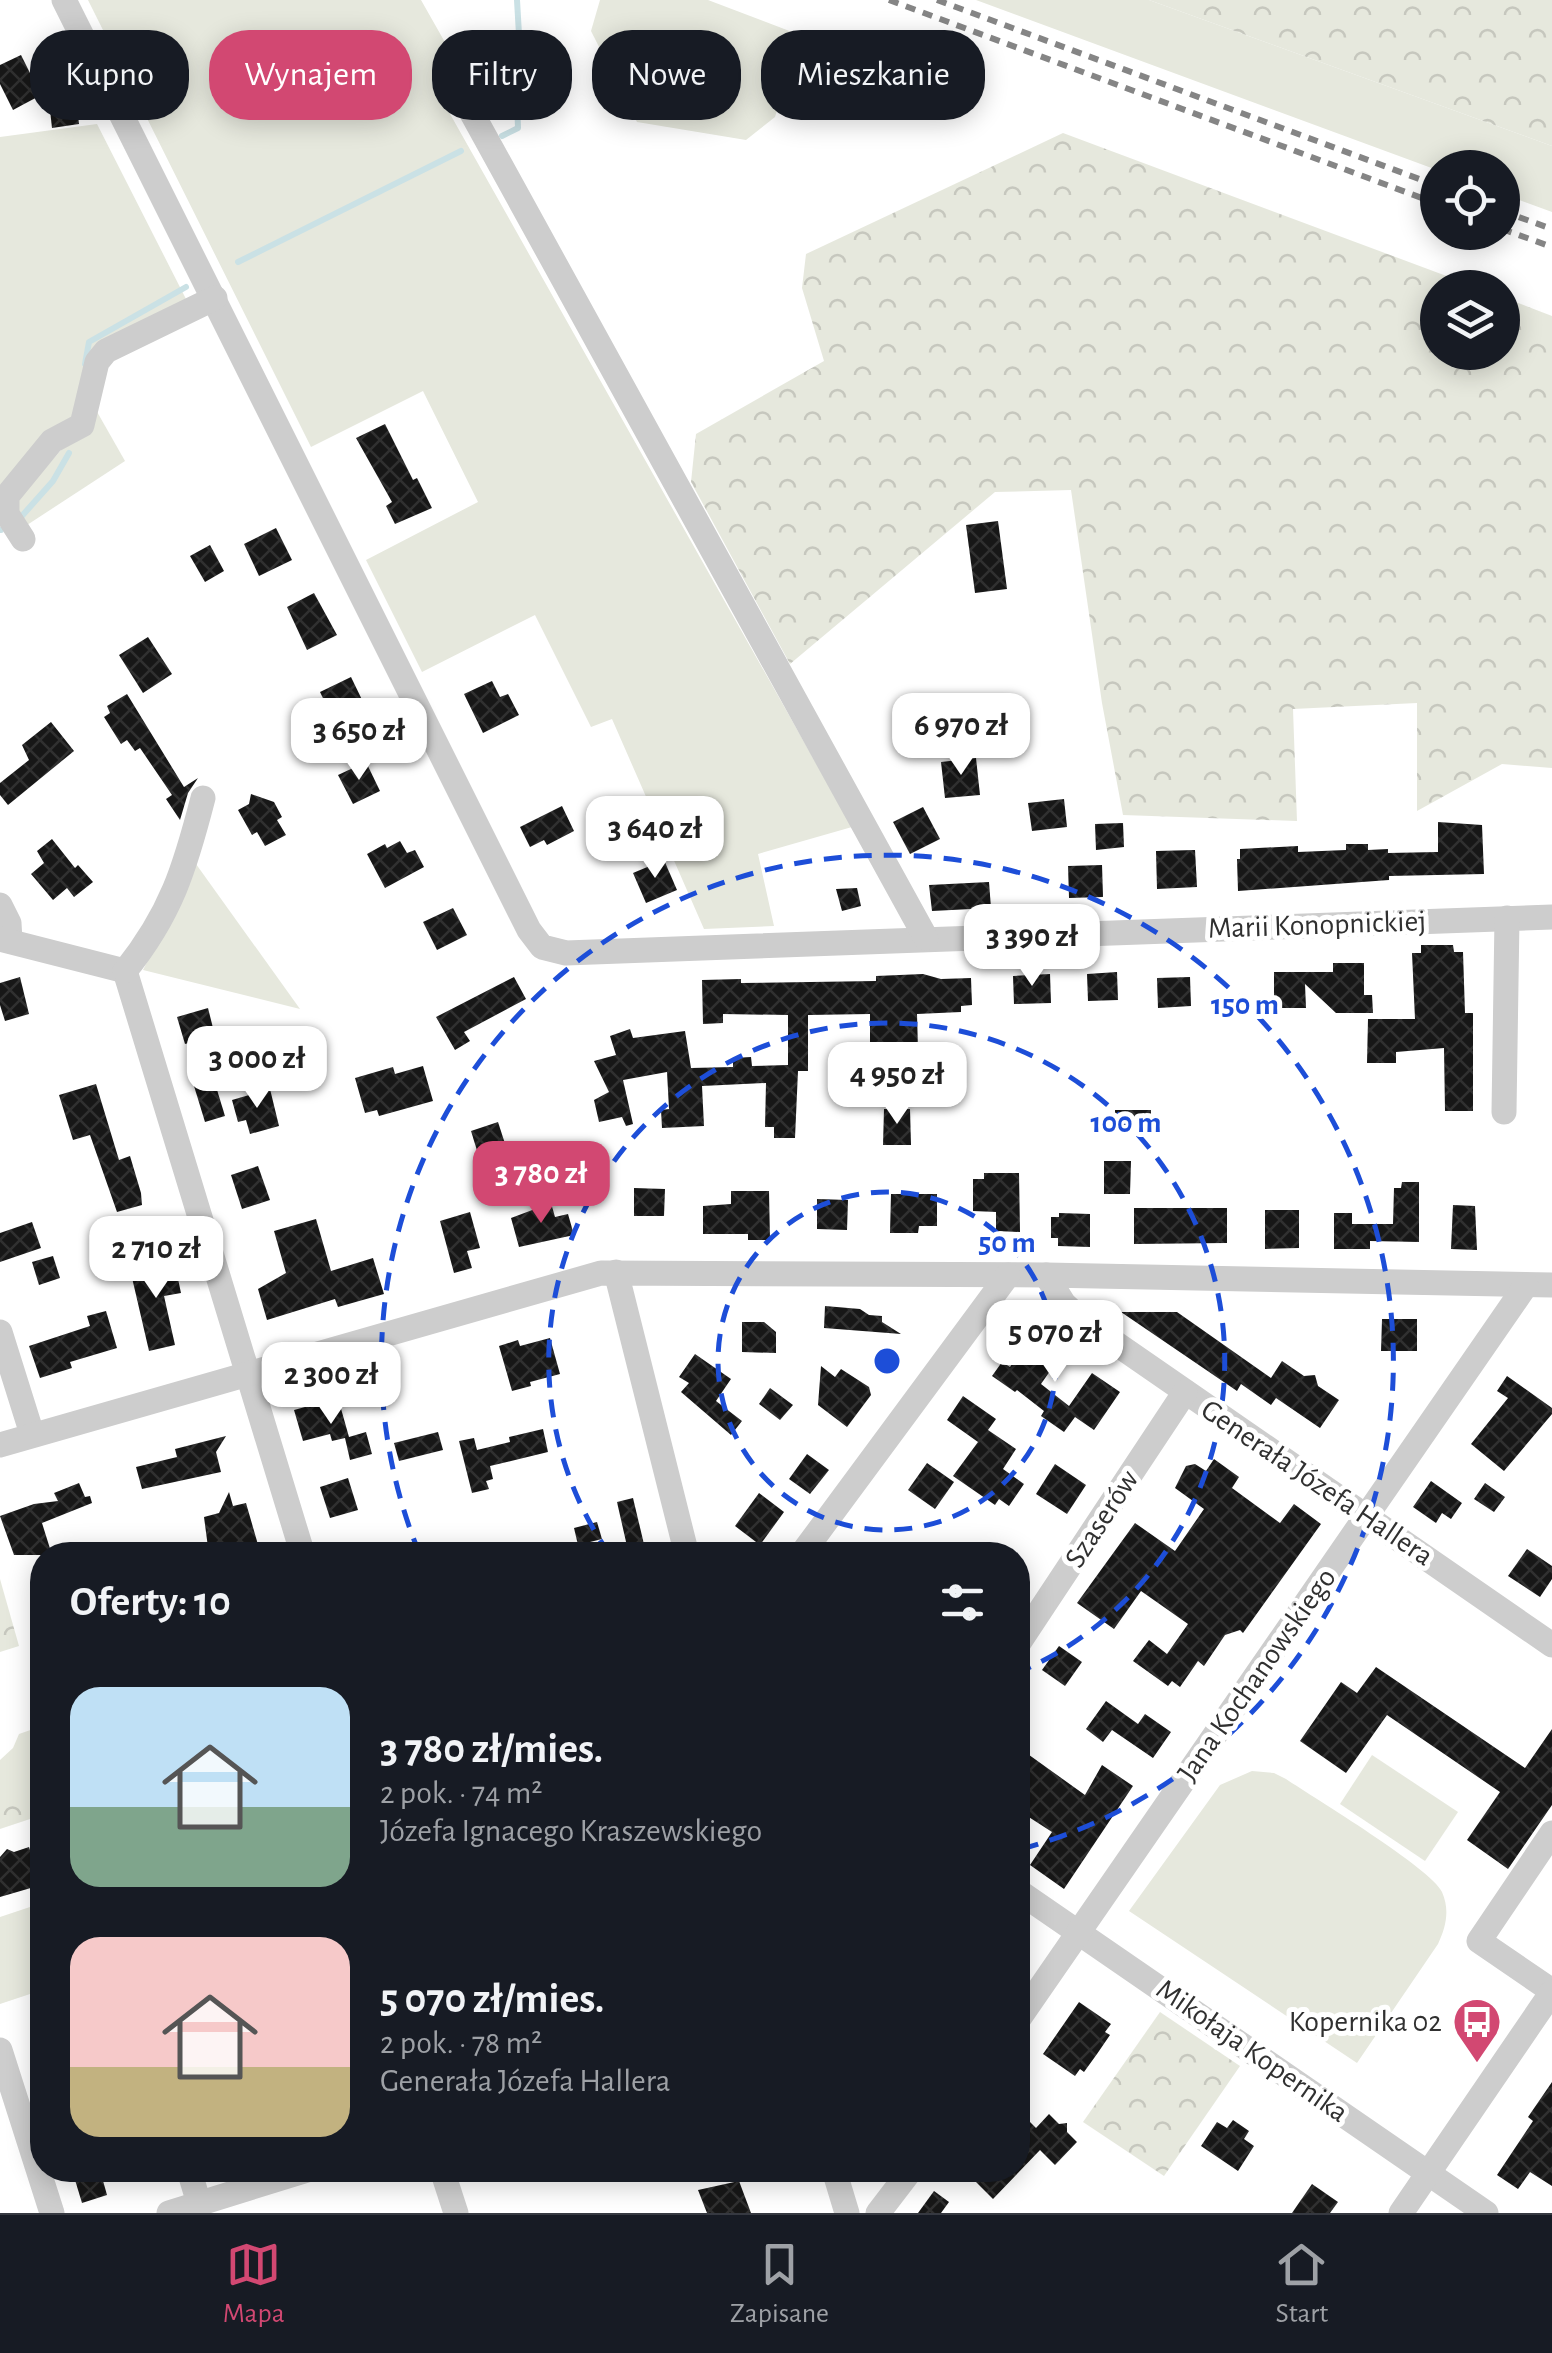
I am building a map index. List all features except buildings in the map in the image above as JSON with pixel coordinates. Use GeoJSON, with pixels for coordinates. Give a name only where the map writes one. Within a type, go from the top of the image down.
{"type":"FeatureCollection","features":[{"type":"Feature","properties":{"kind":"street"},"geometry":{"type":"LineString","coordinates":[[23,539],[6,514],[7,496],[52,442],[82,425],[97,362],[106,351],[215,298],[64,0]]}},
{"type":"Feature","properties":{"kind":"street"},"geometry":{"type":"LineString","coordinates":[[475,120],[926,938]]}},
{"type":"Feature","properties":{"kind":"street","name":"Marii Konopnickiej"},"geometry":{"type":"LineString","coordinates":[[215,298],[530,930],[542,947],[566,952],[1552,917]]}},
{"type":"Feature","properties":{"kind":"street"},"geometry":{"type":"LineString","coordinates":[[125,971],[164,918],[191,845],[203,798]]}},
{"type":"Feature","properties":{"kind":"street"},"geometry":{"type":"LineString","coordinates":[[0,905],[8,924],[5,940],[125,971]]}},
{"type":"Feature","properties":{"kind":"street"},"geometry":{"type":"LineString","coordinates":[[1504,1112],[1507,918]]}},
{"type":"Feature","properties":{"kind":"street"},"geometry":{"type":"LineString","coordinates":[[125,971],[299,1542]]}},
{"type":"Feature","properties":{"kind":"street"},"geometry":{"type":"LineString","coordinates":[[0,1445],[601,1272],[1046,1275],[1539,1285]]}},
{"type":"Feature","properties":{"kind":"street"},"geometry":{"type":"LineString","coordinates":[[616,1272],[684,1542]]}},
{"type":"Feature","properties":{"kind":"street"},"geometry":{"type":"LineString","coordinates":[[810,1542],[1008,1275]]}},
{"type":"Feature","properties":{"kind":"street","name":"Generała Józefa Hallera"},"geometry":{"type":"LineString","coordinates":[[1046,1275],[1078,1318],[1552,1644]]}},
{"type":"Feature","properties":{"kind":"street"},"geometry":{"type":"LineString","coordinates":[[1474,1284],[1494,1328]]}},
{"type":"Feature","properties":{"kind":"street","name":"Jana Kochanowskiego"},"geometry":{"type":"LineString","coordinates":[[1030,2003],[1494,1328],[1539,1285]]}},
{"type":"Feature","properties":{"kind":"street"},"geometry":{"type":"LineString","coordinates":[[0,1332],[32,1434]]}},
{"type":"Feature","properties":{"kind":"street","name":"Szaserów"},"geometry":{"type":"LineString","coordinates":[[1030,1626],[1184,1392]]}},
{"type":"Feature","properties":{"kind":"street"},"geometry":{"type":"LineString","coordinates":[[1401,2213],[1552,1991],[1479,1941],[1552,1833]]}},
{"type":"Feature","properties":{"kind":"street","name":"Mikołaja Kopernika"},"geometry":{"type":"LineString","coordinates":[[1030,1899],[1486,2213]]}},
{"type":"Feature","properties":{"kind":"street"},"geometry":{"type":"LineString","coordinates":[[0,2050],[30,2144]]}},
{"type":"Feature","properties":{"kind":"street"},"geometry":{"type":"LineString","coordinates":[[42,2182],[52,2213]]}},
{"type":"Feature","properties":{"kind":"street"},"geometry":{"type":"LineString","coordinates":[[193,2182],[199,2203]]}},
{"type":"Feature","properties":{"kind":"street"},"geometry":{"type":"LineString","coordinates":[[169,2213],[268,2182]]}},
{"type":"Feature","properties":{"kind":"street"},"geometry":{"type":"LineString","coordinates":[[446,2182],[456,2213]]}},
{"type":"Feature","properties":{"kind":"street"},"geometry":{"type":"LineString","coordinates":[[837,2182],[846,2213]]}},
{"type":"Feature","properties":{"kind":"street"},"geometry":{"type":"LineString","coordinates":[[878,2213],[902,2182]]}},
{"type":"Feature","properties":{"kind":"green space"},"geometry":{"type":"Polygon","coordinates":[[[88,0],[421,0],[438,30],[432,30],[432,120],[453,120],[852,827],[758,854],[774,926],[704,929],[612,719],[591,727],[535,615],[422,672],[366,560],[478,502],[423,391],[311,447],[148,120],[189,120],[189,30],[103,30],[88,0]]]}},
{"type":"Feature","properties":{"kind":"green space"},"geometry":{"type":"Polygon","coordinates":[[[600,0],[708,0],[787,30],[761,30],[761,120],[771,120],[746,140],[636,120],[741,120],[741,30],[591,31],[600,0]]]}},
{"type":"Feature","properties":{"kind":"green space"},"geometry":{"type":"Polygon","coordinates":[[[976,0],[1149,0],[1552,146],[1552,212],[1520,200],[1520,150],[1420,150],[1420,164],[976,0]]]}},
{"type":"Feature","properties":{"kind":"green space"},"geometry":{"type":"Polygon","coordinates":[[[1149,0],[1552,0],[1552,146],[1149,0]]]}},
{"type":"Feature","properties":{"kind":"green space"},"geometry":{"type":"Polygon","coordinates":[[[97,124],[186,299],[93,348],[80,417],[0,495],[0,137],[97,124]]]}},
{"type":"Feature","properties":{"kind":"green space"},"geometry":{"type":"Polygon","coordinates":[[[1063,133],[1430,270],[1420,270],[1420,370],[1520,370],[1520,304],[1552,316],[1552,768],[1502,764],[1417,811],[1417,703],[1293,709],[1297,821],[1123,815],[1102,703],[1071,490],[995,492],[790,664],[691,482],[696,434],[824,361],[802,288],[806,254],[1063,133]]]}},
{"type":"Feature","properties":{"kind":"green space"},"geometry":{"type":"Polygon","coordinates":[[[96,410],[125,461],[24,527],[13,505],[96,410]]]}},
{"type":"Feature","properties":{"kind":"green space"},"geometry":{"type":"Polygon","coordinates":[[[196,864],[300,1009],[143,970],[196,864]]]}},
{"type":"Feature","properties":{"kind":"green space"},"geometry":{"type":"Polygon","coordinates":[[[0,1579],[19,1646],[0,1652],[0,1579]]]}},
{"type":"Feature","properties":{"kind":"green space"},"geometry":{"type":"Polygon","coordinates":[[[30,1730],[30,1798],[0,1797],[0,1760],[13,1748],[19,1734],[30,1730]]]}},
{"type":"Feature","properties":{"kind":"green space"},"geometry":{"type":"Polygon","coordinates":[[[1372,1755],[1458,1812],[1425,1861],[1340,1804],[1372,1755]]]}},
{"type":"Feature","properties":{"kind":"green space"},"geometry":{"type":"Polygon","coordinates":[[[1252,1771],[1274,1773],[1286,1779],[1417,1867],[1442,1892],[1446,1918],[1438,1944],[1357,2063],[1129,1911],[1220,1785],[1252,1771]]]}},
{"type":"Feature","properties":{"kind":"green space"},"geometry":{"type":"Polygon","coordinates":[[[0,1797],[30,1797],[30,1819],[0,1829],[0,1797]]]}},
{"type":"Feature","properties":{"kind":"green space"},"geometry":{"type":"Polygon","coordinates":[[[30,1907],[30,1994],[0,2004],[0,1917],[30,1907]]]}},
{"type":"Feature","properties":{"kind":"green space"},"geometry":{"type":"Polygon","coordinates":[[[1160,2012],[1240,2066],[1164,2176],[1083,2122],[1160,2012]]]}},
{"type":"Feature","properties":{"kind":"waterway"},"geometry":{"type":"LineString","coordinates":[[517,0],[519,30]]}},
{"type":"Feature","properties":{"kind":"waterway"},"geometry":{"type":"LineString","coordinates":[[502,136],[518,128],[518,120]]}},
{"type":"Feature","properties":{"kind":"waterway"},"geometry":{"type":"LineString","coordinates":[[238,262],[461,151]]}},
{"type":"Feature","properties":{"kind":"waterway"},"geometry":{"type":"LineString","coordinates":[[85,364],[89,342],[186,287]]}},
{"type":"Feature","properties":{"kind":"waterway"},"geometry":{"type":"LineString","coordinates":[[21,517],[53,481],[69,453]]}},
{"type":"Feature","properties":{"kind":"railway"},"geometry":{"type":"LineString","coordinates":[[889,0],[1420,197]]}},
{"type":"Feature","properties":{"kind":"railway"},"geometry":{"type":"LineString","coordinates":[[937,0],[1420,179]]}},
{"type":"Feature","properties":{"kind":"railway"},"geometry":{"type":"LineString","coordinates":[[1520,217],[1552,229]]}},
{"type":"Feature","properties":{"kind":"railway"},"geometry":{"type":"LineString","coordinates":[[1520,235],[1552,247]]}},
{"type":"Feature","properties":{"kind":"place","name":"Kopernika 02"},"geometry":{"type":"Point","coordinates":[1477,2064]}}]}
